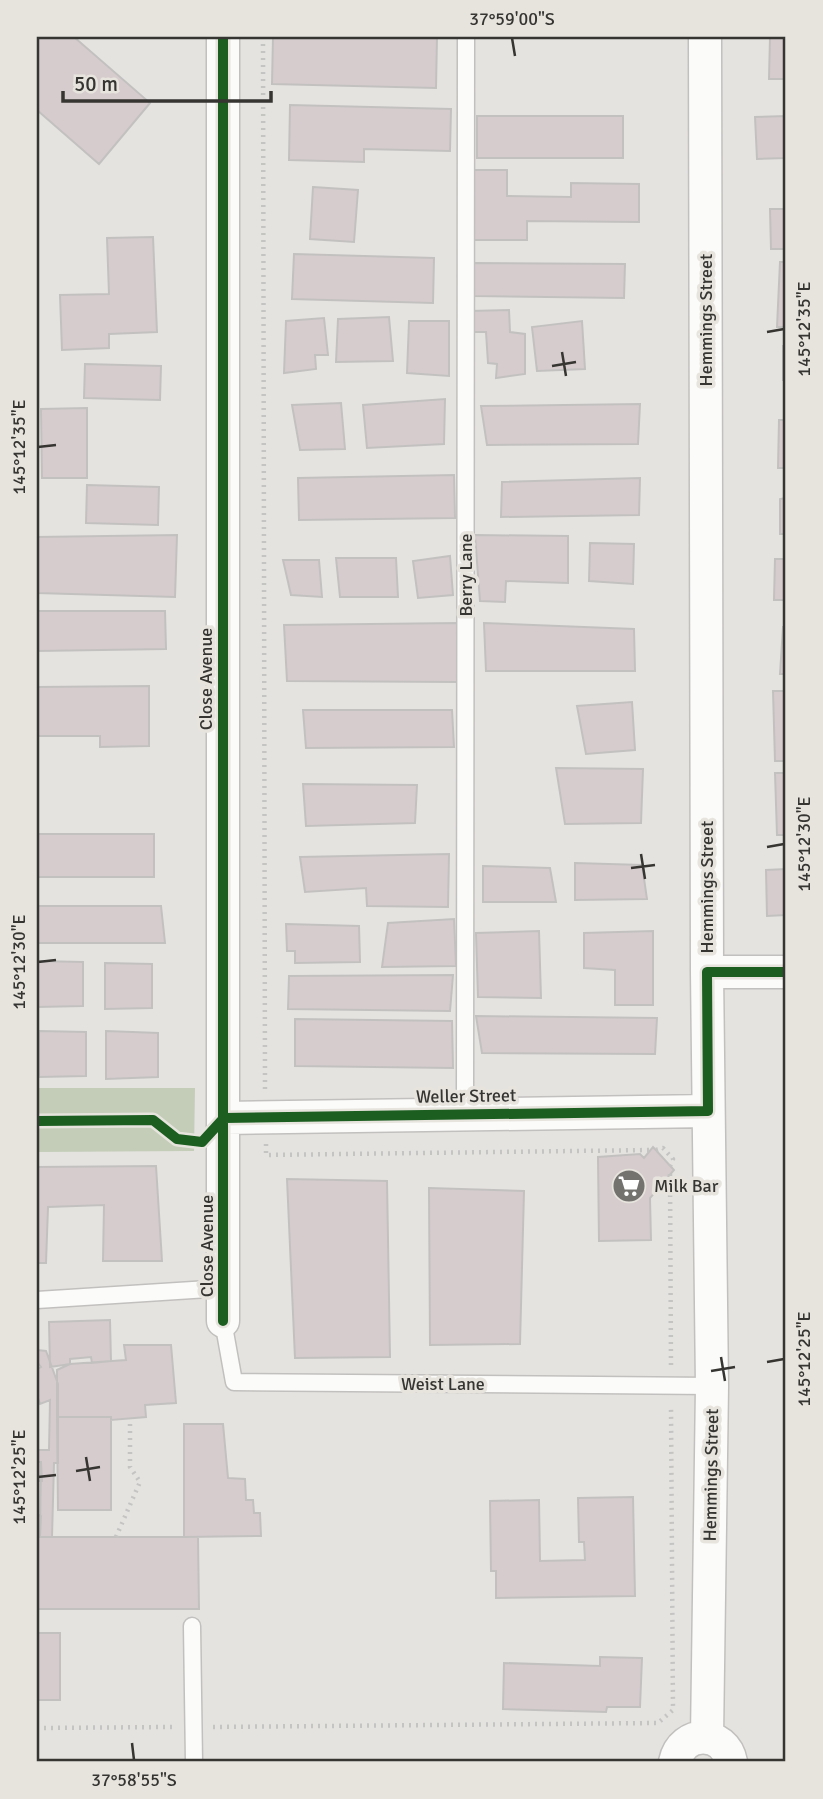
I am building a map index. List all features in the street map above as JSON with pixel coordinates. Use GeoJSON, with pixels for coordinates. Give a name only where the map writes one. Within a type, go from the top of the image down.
{"type":"FeatureCollection","features":[{"type":"Feature","properties":{"kind":"street","name":"Close Avenue"},"geometry":{"type":"LineString","coordinates":[[223,37],[223,1321]]}},
{"type":"Feature","properties":{"kind":"street","name":"Hemmings Street"},"geometry":{"type":"LineString","coordinates":[[705,37],[707,972],[712,1386],[706,1737]]}},
{"type":"Feature","properties":{"kind":"street"},"geometry":{"type":"LineString","coordinates":[[707,972],[786,972]]}},
{"type":"Feature","properties":{"kind":"street","name":"Weller Street"},"geometry":{"type":"LineString","coordinates":[[224,1118],[708,1111]]}},
{"type":"Feature","properties":{"kind":"street"},"geometry":{"type":"LineString","coordinates":[[676,1762],[682,1747],[689,1741],[706,1737],[724,1746],[731,1762]]}},
{"type":"Feature","properties":{"kind":"lane","name":"Berry Lane"},"geometry":{"type":"LineString","coordinates":[[465,1113],[466,37]]}},
{"type":"Feature","properties":{"kind":"lane"},"geometry":{"type":"LineString","coordinates":[[37,1300],[224,1288]]}},
{"type":"Feature","properties":{"kind":"lane","name":"Weist Lane"},"geometry":{"type":"LineString","coordinates":[[223,1321],[234,1382],[712,1386]]}},
{"type":"Feature","properties":{"kind":"lane"},"geometry":{"type":"LineString","coordinates":[[192,1626],[194,1762]]}},
{"type":"Feature","properties":{"kind":"path"},"geometry":{"type":"LineString","coordinates":[[263,37],[266,1155],[663,1148],[673,1159],[670,1166]]}},
{"type":"Feature","properties":{"kind":"path"},"geometry":{"type":"LineString","coordinates":[[670,1174],[671,1380]]}},
{"type":"Feature","properties":{"kind":"path"},"geometry":{"type":"LineString","coordinates":[[202,1727],[657,1723],[673,1710],[671,1394]]}},
{"type":"Feature","properties":{"kind":"path"},"geometry":{"type":"LineString","coordinates":[[117,1537],[140,1482],[130,1467],[130,1419]]}},
{"type":"Feature","properties":{"kind":"path"},"geometry":{"type":"LineString","coordinates":[[37,1728],[175,1727]]}},
{"type":"Feature","properties":{"kind":"green space"},"geometry":{"type":"Polygon","coordinates":[[[37,1088],[195,1088],[194,1151],[37,1152],[37,1088]]]}},
{"type":"Feature","properties":{"kind":"building"},"geometry":{"type":"Polygon","coordinates":[[[37,37],[74,37],[150,103],[99,164],[37,110],[37,37]]]}},
{"type":"Feature","properties":{"kind":"building"},"geometry":{"type":"Polygon","coordinates":[[[273,37],[437,37],[436,88],[272,84],[273,37]]]}},
{"type":"Feature","properties":{"kind":"building"},"geometry":{"type":"Polygon","coordinates":[[[770,37],[786,37],[786,79],[769,79],[770,37]]]}},
{"type":"Feature","properties":{"kind":"building"},"geometry":{"type":"Polygon","coordinates":[[[290,105],[451,109],[450,151],[364,149],[364,162],[289,160],[290,105]]]}},
{"type":"Feature","properties":{"kind":"building"},"geometry":{"type":"Polygon","coordinates":[[[477,116],[623,116],[623,158],[477,158],[477,116]]]}},
{"type":"Feature","properties":{"kind":"building"},"geometry":{"type":"Polygon","coordinates":[[[786,116],[786,158],[757,159],[755,117],[786,116]]]}},
{"type":"Feature","properties":{"kind":"building"},"geometry":{"type":"Polygon","coordinates":[[[472,170],[507,170],[507,196],[571,197],[571,183],[639,184],[639,222],[527,221],[527,240],[472,240],[472,170]]]}},
{"type":"Feature","properties":{"kind":"building"},"geometry":{"type":"Polygon","coordinates":[[[313,187],[358,190],[354,242],[310,239],[313,187]]]}},
{"type":"Feature","properties":{"kind":"building"},"geometry":{"type":"Polygon","coordinates":[[[770,209],[786,209],[786,249],[771,249],[770,209]]]}},
{"type":"Feature","properties":{"kind":"building"},"geometry":{"type":"Polygon","coordinates":[[[153,237],[157,332],[109,334],[109,348],[62,350],[60,295],[109,294],[107,238],[153,237]]]}},
{"type":"Feature","properties":{"kind":"building"},"geometry":{"type":"Polygon","coordinates":[[[294,254],[434,258],[433,303],[292,299],[294,254]]]}},
{"type":"Feature","properties":{"kind":"building"},"geometry":{"type":"Polygon","coordinates":[[[780,262],[786,262],[786,327],[777,327],[780,262]]]}},
{"type":"Feature","properties":{"kind":"building"},"geometry":{"type":"Polygon","coordinates":[[[474,263],[625,264],[624,298],[474,296],[474,263]]]}},
{"type":"Feature","properties":{"kind":"building"},"geometry":{"type":"Polygon","coordinates":[[[509,310],[510,332],[525,334],[525,374],[496,378],[497,364],[488,363],[486,332],[470,332],[470,311],[509,310]]]}},
{"type":"Feature","properties":{"kind":"building"},"geometry":{"type":"Polygon","coordinates":[[[389,317],[393,361],[336,362],[338,319],[389,317]]]}},
{"type":"Feature","properties":{"kind":"building"},"geometry":{"type":"Polygon","coordinates":[[[324,318],[328,355],[315,355],[316,369],[284,373],[286,321],[324,318]]]}},
{"type":"Feature","properties":{"kind":"building"},"geometry":{"type":"Polygon","coordinates":[[[409,321],[449,321],[449,376],[407,373],[409,321]]]}},
{"type":"Feature","properties":{"kind":"building"},"geometry":{"type":"Polygon","coordinates":[[[582,321],[585,369],[537,371],[532,327],[582,321]]]}},
{"type":"Feature","properties":{"kind":"building"},"geometry":{"type":"Polygon","coordinates":[[[783,346],[786,346],[786,380],[783,380],[783,346]]]}},
{"type":"Feature","properties":{"kind":"building"},"geometry":{"type":"Polygon","coordinates":[[[85,364],[161,366],[160,400],[84,398],[85,364]]]}},
{"type":"Feature","properties":{"kind":"building"},"geometry":{"type":"Polygon","coordinates":[[[445,399],[444,444],[367,448],[363,405],[445,399]]]}},
{"type":"Feature","properties":{"kind":"building"},"geometry":{"type":"Polygon","coordinates":[[[341,403],[345,449],[300,450],[292,405],[341,403]]]}},
{"type":"Feature","properties":{"kind":"building"},"geometry":{"type":"Polygon","coordinates":[[[640,404],[638,444],[487,445],[481,406],[640,404]]]}},
{"type":"Feature","properties":{"kind":"building"},"geometry":{"type":"Polygon","coordinates":[[[87,408],[87,478],[42,478],[41,409],[87,408]]]}},
{"type":"Feature","properties":{"kind":"building"},"geometry":{"type":"Polygon","coordinates":[[[779,420],[786,420],[786,468],[778,468],[779,420]]]}},
{"type":"Feature","properties":{"kind":"building"},"geometry":{"type":"Polygon","coordinates":[[[454,475],[455,518],[299,520],[298,478],[454,475]]]}},
{"type":"Feature","properties":{"kind":"building"},"geometry":{"type":"Polygon","coordinates":[[[640,478],[639,515],[501,517],[502,482],[640,478]]]}},
{"type":"Feature","properties":{"kind":"building"},"geometry":{"type":"Polygon","coordinates":[[[87,485],[159,487],[158,525],[86,523],[87,485]]]}},
{"type":"Feature","properties":{"kind":"building"},"geometry":{"type":"Polygon","coordinates":[[[786,498],[786,534],[780,534],[780,499],[786,498]]]}},
{"type":"Feature","properties":{"kind":"building"},"geometry":{"type":"Polygon","coordinates":[[[177,535],[175,597],[37,593],[37,537],[177,535]]]}},
{"type":"Feature","properties":{"kind":"building"},"geometry":{"type":"Polygon","coordinates":[[[475,535],[568,536],[568,583],[506,581],[505,602],[480,601],[475,535]]]}},
{"type":"Feature","properties":{"kind":"building"},"geometry":{"type":"Polygon","coordinates":[[[590,543],[634,544],[633,584],[589,581],[590,543]]]}},
{"type":"Feature","properties":{"kind":"building"},"geometry":{"type":"Polygon","coordinates":[[[450,556],[453,595],[418,598],[413,561],[450,556]]]}},
{"type":"Feature","properties":{"kind":"building"},"geometry":{"type":"Polygon","coordinates":[[[336,558],[396,558],[398,597],[340,597],[336,558]]]}},
{"type":"Feature","properties":{"kind":"building"},"geometry":{"type":"Polygon","coordinates":[[[775,559],[786,559],[786,600],[774,600],[775,559]]]}},
{"type":"Feature","properties":{"kind":"building"},"geometry":{"type":"Polygon","coordinates":[[[283,560],[319,560],[322,597],[291,595],[283,560]]]}},
{"type":"Feature","properties":{"kind":"building"},"geometry":{"type":"Polygon","coordinates":[[[37,611],[165,611],[166,649],[37,651],[37,611]]]}},
{"type":"Feature","properties":{"kind":"building"},"geometry":{"type":"Polygon","coordinates":[[[458,623],[457,682],[287,681],[284,625],[458,623]]]}},
{"type":"Feature","properties":{"kind":"building"},"geometry":{"type":"Polygon","coordinates":[[[484,623],[634,629],[635,671],[486,671],[484,623]]]}},
{"type":"Feature","properties":{"kind":"building"},"geometry":{"type":"Polygon","coordinates":[[[783,627],[786,627],[786,674],[780,674],[783,627]]]}},
{"type":"Feature","properties":{"kind":"building"},"geometry":{"type":"Polygon","coordinates":[[[149,686],[149,746],[100,747],[100,736],[37,736],[37,687],[149,686]]]}},
{"type":"Feature","properties":{"kind":"building"},"geometry":{"type":"Polygon","coordinates":[[[773,691],[786,691],[786,761],[775,761],[773,691]]]}},
{"type":"Feature","properties":{"kind":"building"},"geometry":{"type":"Polygon","coordinates":[[[632,702],[635,750],[586,754],[577,706],[632,702]]]}},
{"type":"Feature","properties":{"kind":"building"},"geometry":{"type":"Polygon","coordinates":[[[303,710],[452,710],[454,747],[306,748],[303,710]]]}},
{"type":"Feature","properties":{"kind":"building"},"geometry":{"type":"Polygon","coordinates":[[[556,768],[643,769],[641,823],[565,824],[556,768]]]}},
{"type":"Feature","properties":{"kind":"building"},"geometry":{"type":"Polygon","coordinates":[[[775,773],[786,773],[786,835],[777,835],[775,773]]]}},
{"type":"Feature","properties":{"kind":"building"},"geometry":{"type":"Polygon","coordinates":[[[303,784],[417,785],[415,823],[306,826],[303,784]]]}},
{"type":"Feature","properties":{"kind":"building"},"geometry":{"type":"Polygon","coordinates":[[[37,834],[154,834],[154,877],[37,877],[37,834]]]}},
{"type":"Feature","properties":{"kind":"building"},"geometry":{"type":"Polygon","coordinates":[[[449,854],[448,907],[367,906],[366,888],[305,892],[300,857],[449,854]]]}},
{"type":"Feature","properties":{"kind":"building"},"geometry":{"type":"Polygon","coordinates":[[[575,863],[642,865],[647,899],[575,900],[575,863]]]}},
{"type":"Feature","properties":{"kind":"building"},"geometry":{"type":"Polygon","coordinates":[[[483,866],[550,868],[556,902],[483,902],[483,866]]]}},
{"type":"Feature","properties":{"kind":"building"},"geometry":{"type":"Polygon","coordinates":[[[786,869],[786,915],[767,916],[766,870],[786,869]]]}},
{"type":"Feature","properties":{"kind":"building"},"geometry":{"type":"Polygon","coordinates":[[[37,906],[161,906],[165,943],[37,943],[37,906]]]}},
{"type":"Feature","properties":{"kind":"building"},"geometry":{"type":"Polygon","coordinates":[[[454,919],[456,966],[382,967],[388,923],[454,919]]]}},
{"type":"Feature","properties":{"kind":"building"},"geometry":{"type":"Polygon","coordinates":[[[286,924],[359,926],[360,962],[295,963],[295,951],[287,951],[286,924]]]}},
{"type":"Feature","properties":{"kind":"building"},"geometry":{"type":"Polygon","coordinates":[[[539,931],[541,998],[478,997],[476,933],[539,931]]]}},
{"type":"Feature","properties":{"kind":"building"},"geometry":{"type":"Polygon","coordinates":[[[653,931],[653,1005],[615,1005],[615,970],[584,968],[584,933],[653,931]]]}},
{"type":"Feature","properties":{"kind":"building"},"geometry":{"type":"Polygon","coordinates":[[[37,961],[83,962],[83,1006],[37,1007],[37,961]]]}},
{"type":"Feature","properties":{"kind":"building"},"geometry":{"type":"Polygon","coordinates":[[[105,963],[152,964],[152,1008],[105,1009],[105,963]]]}},
{"type":"Feature","properties":{"kind":"building"},"geometry":{"type":"Polygon","coordinates":[[[453,975],[450,1011],[288,1009],[289,976],[453,975]]]}},
{"type":"Feature","properties":{"kind":"building"},"geometry":{"type":"Polygon","coordinates":[[[476,1016],[657,1018],[655,1054],[482,1053],[476,1016]]]}},
{"type":"Feature","properties":{"kind":"building"},"geometry":{"type":"Polygon","coordinates":[[[295,1019],[452,1021],[453,1068],[295,1066],[295,1019]]]}},
{"type":"Feature","properties":{"kind":"building"},"geometry":{"type":"Polygon","coordinates":[[[39,1031],[86,1032],[86,1076],[39,1077],[39,1031]]]}},
{"type":"Feature","properties":{"kind":"building"},"geometry":{"type":"Polygon","coordinates":[[[106,1031],[158,1033],[158,1077],[106,1079],[106,1031]]]}},
{"type":"Feature","properties":{"kind":"building","name":"Milk Bar"},"geometry":{"type":"Polygon","coordinates":[[[653,1147],[674,1170],[650,1198],[651,1240],[599,1241],[598,1157],[640,1154],[644,1158],[653,1147]]]}},
{"type":"Feature","properties":{"kind":"building"},"geometry":{"type":"Polygon","coordinates":[[[156,1166],[162,1261],[103,1261],[104,1205],[48,1207],[46,1263],[37,1263],[37,1167],[156,1166]]]}},
{"type":"Feature","properties":{"kind":"building"},"geometry":{"type":"Polygon","coordinates":[[[287,1179],[387,1181],[390,1357],[295,1358],[287,1179]]]}},
{"type":"Feature","properties":{"kind":"building"},"geometry":{"type":"Polygon","coordinates":[[[429,1188],[524,1191],[520,1344],[430,1345],[429,1188]]]}},
{"type":"Feature","properties":{"kind":"building"},"geometry":{"type":"Polygon","coordinates":[[[110,1320],[111,1361],[92,1363],[91,1357],[70,1359],[70,1364],[50,1367],[49,1322],[110,1320]]]}},
{"type":"Feature","properties":{"kind":"building"},"geometry":{"type":"Polygon","coordinates":[[[124,1345],[171,1345],[176,1403],[145,1405],[146,1417],[111,1420],[111,1417],[57,1417],[57,1370],[70,1364],[126,1360],[124,1345]]]}},
{"type":"Feature","properties":{"kind":"building"},"geometry":{"type":"Polygon","coordinates":[[[37,1350],[46,1351],[58,1384],[58,1463],[54,1463],[52,1537],[40,1537],[41,1462],[37,1462],[37,1450],[49,1450],[50,1400],[40,1404],[37,1395],[37,1369],[41,1367],[37,1362],[37,1350]]]}},
{"type":"Feature","properties":{"kind":"building"},"geometry":{"type":"Polygon","coordinates":[[[57,1417],[111,1417],[111,1510],[58,1510],[57,1417]]]}},
{"type":"Feature","properties":{"kind":"building"},"geometry":{"type":"Polygon","coordinates":[[[184,1424],[223,1424],[228,1478],[245,1479],[246,1500],[253,1500],[254,1513],[260,1513],[261,1536],[184,1537],[184,1424]]]}},
{"type":"Feature","properties":{"kind":"building"},"geometry":{"type":"Polygon","coordinates":[[[37,1462],[41,1462],[42,1481],[37,1481],[37,1462]]]}},
{"type":"Feature","properties":{"kind":"building"},"geometry":{"type":"Polygon","coordinates":[[[633,1497],[635,1596],[496,1598],[496,1571],[491,1571],[490,1501],[539,1500],[540,1561],[585,1560],[584,1542],[579,1542],[578,1498],[633,1497]]]}},
{"type":"Feature","properties":{"kind":"building"},"geometry":{"type":"Polygon","coordinates":[[[37,1515],[41,1516],[40,1537],[37,1537],[37,1515]]]}},
{"type":"Feature","properties":{"kind":"building"},"geometry":{"type":"Polygon","coordinates":[[[37,1537],[198,1537],[199,1609],[37,1609],[37,1537]]]}},
{"type":"Feature","properties":{"kind":"building"},"geometry":{"type":"Polygon","coordinates":[[[37,1633],[60,1633],[60,1700],[37,1700],[37,1633]]]}},
{"type":"Feature","properties":{"kind":"building"},"geometry":{"type":"Polygon","coordinates":[[[600,1657],[642,1658],[640,1707],[607,1707],[606,1712],[503,1709],[504,1663],[600,1666],[600,1657]]]}},
{"type":"Feature","properties":{"kind":"cycle path"},"geometry":{"type":"LineString","coordinates":[[223,37],[223,1321]]}},
{"type":"Feature","properties":{"kind":"cycle path"},"geometry":{"type":"LineString","coordinates":[[37,1121],[153,1120],[177,1139],[202,1142],[224,1118],[708,1111],[707,972],[786,972]]}},
{"type":"Feature","properties":{"kind":"place","name":"Milk Bar"},"geometry":{"type":"Point","coordinates":[629,1186]}}]}
